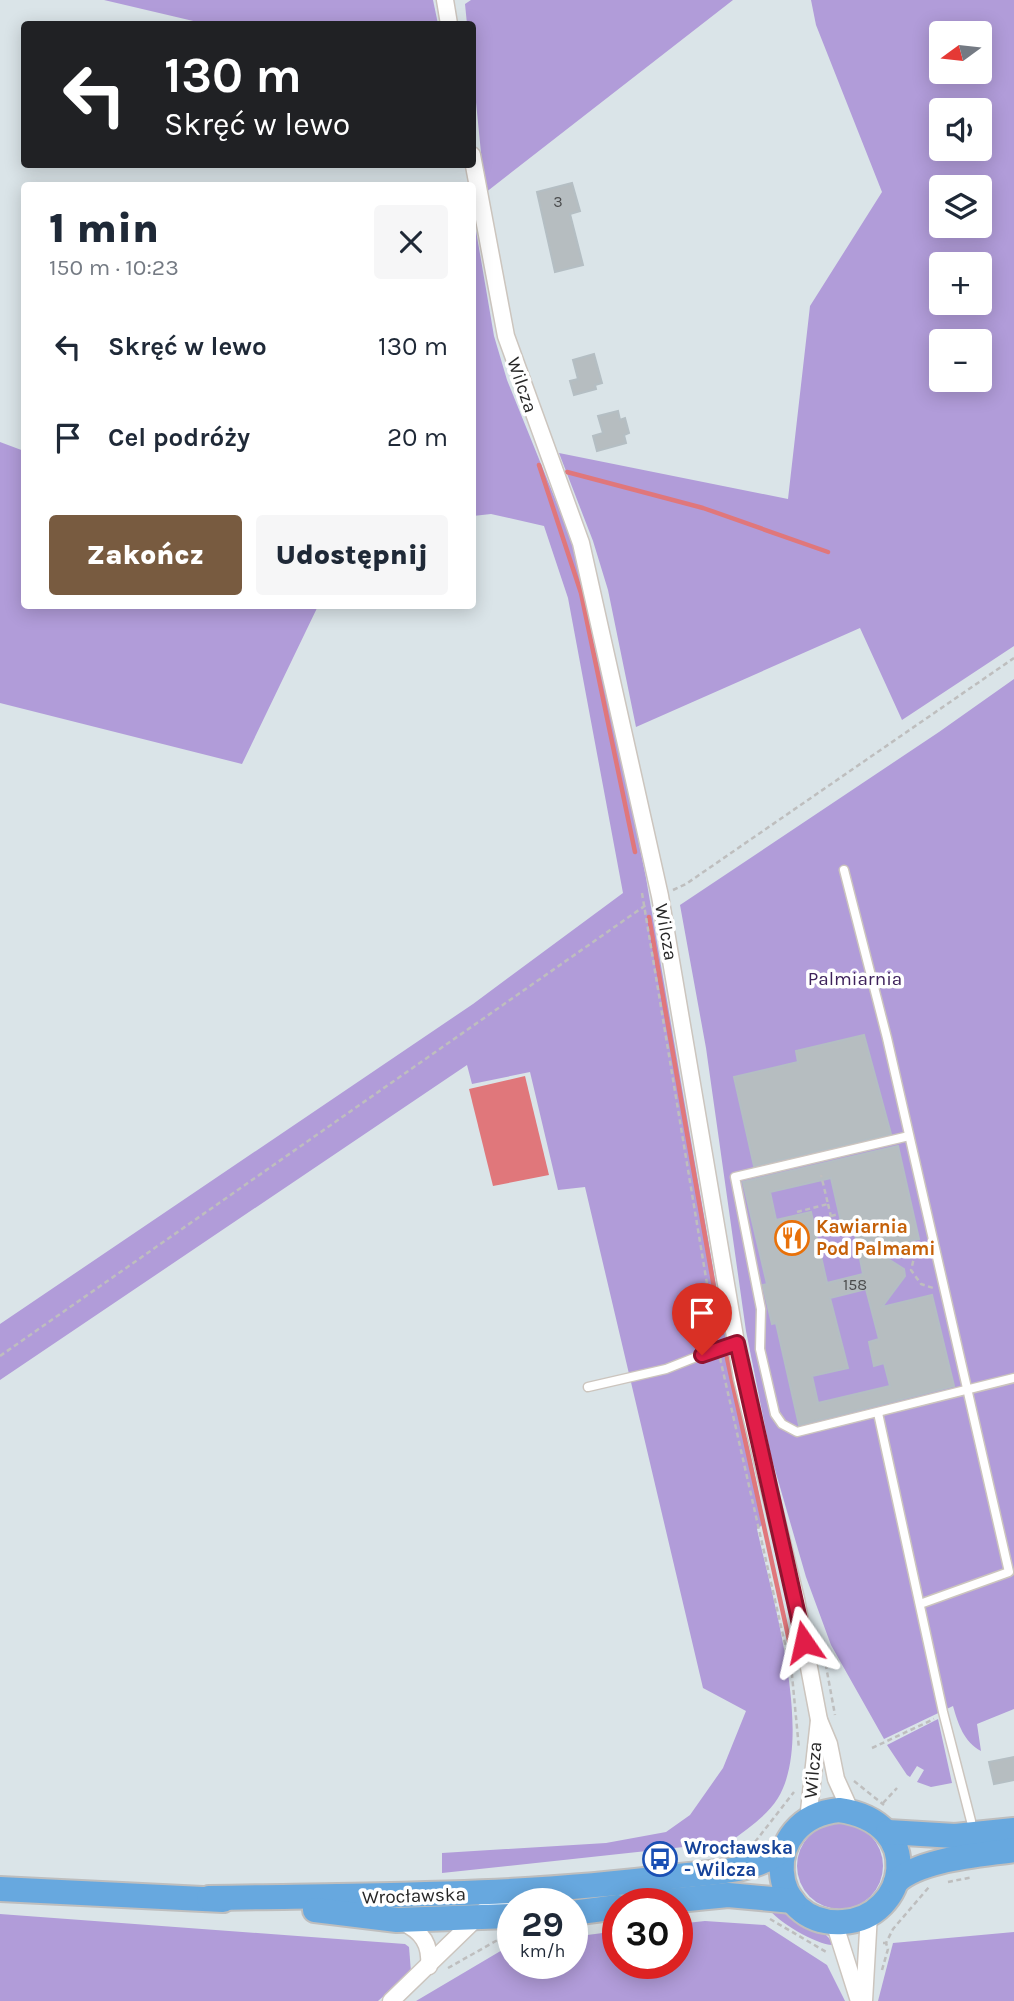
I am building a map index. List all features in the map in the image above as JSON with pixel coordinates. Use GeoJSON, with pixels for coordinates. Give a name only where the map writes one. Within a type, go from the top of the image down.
{"type":"FeatureCollection","features":[{"type":"Feature","properties":{"kind":"main road"},"geometry":{"type":"LineString","coordinates":[[827,1812],[851,1812],[868,1818],[888,1832],[895,1843],[899,1860],[895,1882],[887,1896],[869,1914],[850,1921],[834,1922],[805,1912],[793,1900],[782,1879],[782,1850],[808,1820],[827,1812]]}},
{"type":"Feature","properties":{"kind":"main road"},"geometry":{"type":"LineString","coordinates":[[888,1832],[955,1836],[1014,1830]]}},
{"type":"Feature","properties":{"kind":"main road","name":"Wrocławska"},"geometry":{"type":"LineString","coordinates":[[576,1888],[730,1870],[762,1862],[782,1850]]}},
{"type":"Feature","properties":{"kind":"main road"},"geometry":{"type":"LineString","coordinates":[[895,1882],[910,1871],[924,1866],[1014,1850]]}},
{"type":"Feature","properties":{"kind":"main road","name":"Wrocławska"},"geometry":{"type":"LineString","coordinates":[[0,1889],[209,1898],[497,1893]]}},
{"type":"Feature","properties":{"kind":"main road"},"geometry":{"type":"LineString","coordinates":[[693,1898],[728,1895],[793,1900]]}},
{"type":"Feature","properties":{"kind":"main road","name":"Wrocławska"},"geometry":{"type":"LineString","coordinates":[[209,1898],[397,1920],[497,1926]]}},
{"type":"Feature","properties":{"kind":"street"},"geometry":{"type":"LineString","coordinates":[[445,0],[448,21]]}},
{"type":"Feature","properties":{"kind":"street","name":"Wilcza"},"geometry":{"type":"LineString","coordinates":[[474,168],[506,336],[581,543],[660,896],[737,1343],[777,1528],[796,1599],[819,1720],[829,1744],[836,1779],[851,1812]]}},
{"type":"Feature","properties":{"kind":"street","name":"Wilcza"},"geometry":{"type":"LineString","coordinates":[[808,1820],[819,1720]]}},
{"type":"Feature","properties":{"kind":"street"},"geometry":{"type":"LineString","coordinates":[[391,2001],[437,1968],[469,1926],[487,1908],[497,1904]]}},
{"type":"Feature","properties":{"kind":"street"},"geometry":{"type":"LineString","coordinates":[[862,2001],[867,1982],[869,1914]]}},
{"type":"Feature","properties":{"kind":"street"},"geometry":{"type":"LineString","coordinates":[[397,1920],[422,1934],[437,1968]]}},
{"type":"Feature","properties":{"kind":"street"},"geometry":{"type":"LineString","coordinates":[[834,1922],[862,2001]]}},
{"type":"Feature","properties":{"kind":"lane"},"geometry":{"type":"LineString","coordinates":[[844,870],[909,1136],[1009,1572],[919,1604]]}},
{"type":"Feature","properties":{"kind":"lane"},"geometry":{"type":"LineString","coordinates":[[909,1136],[734,1177],[761,1309],[761,1349],[775,1414],[782,1424],[797,1432],[1014,1378]]}},
{"type":"Feature","properties":{"kind":"lane"},"geometry":{"type":"LineString","coordinates":[[589,1387],[666,1369],[737,1343]]}},
{"type":"Feature","properties":{"kind":"lane"},"geometry":{"type":"LineString","coordinates":[[878,1413],[943,1714],[971,1821]]}},
{"type":"Feature","properties":{"kind":"path"},"geometry":{"type":"LineString","coordinates":[[660,896],[686,884],[1014,658]]}},
{"type":"Feature","properties":{"kind":"path"},"geometry":{"type":"LineString","coordinates":[[0,1356],[643,907]]}},
{"type":"Feature","properties":{"kind":"path"},"geometry":{"type":"LineString","coordinates":[[821,1175],[835,1233],[852,1228]]}},
{"type":"Feature","properties":{"kind":"path"},"geometry":{"type":"LineString","coordinates":[[797,1212],[828,1204]]}},
{"type":"Feature","properties":{"kind":"path"},"geometry":{"type":"LineString","coordinates":[[831,1216],[839,1214]]}},
{"type":"Feature","properties":{"kind":"path"},"geometry":{"type":"LineString","coordinates":[[933,1242],[915,1254],[911,1270],[921,1284],[931,1288],[943,1287]]}},
{"type":"Feature","properties":{"kind":"path"},"geometry":{"type":"LineString","coordinates":[[905,1272],[911,1270]]}},
{"type":"Feature","properties":{"kind":"path"},"geometry":{"type":"LineString","coordinates":[[823,1648],[835,1704]]}},
{"type":"Feature","properties":{"kind":"path"},"geometry":{"type":"LineString","coordinates":[[872,1748],[943,1714]]}},
{"type":"Feature","properties":{"kind":"path"},"geometry":{"type":"LineString","coordinates":[[751,1848],[797,1788]]}},
{"type":"Feature","properties":{"kind":"path"},"geometry":{"type":"LineString","coordinates":[[883,1803],[897,1788]]}},
{"type":"Feature","properties":{"kind":"path"},"geometry":{"type":"LineString","coordinates":[[942,1883],[980,1876]]}},
{"type":"Feature","properties":{"kind":"path"},"geometry":{"type":"LineString","coordinates":[[437,1968],[497,1933]]}},
{"type":"Feature","properties":{"kind":"green space"},"geometry":{"type":"Polygon","coordinates":[[[104,0],[433,0],[437,21],[193,21],[104,0]]]}},
{"type":"Feature","properties":{"kind":"green space"},"geometry":{"type":"Polygon","coordinates":[[[471,0],[733,0],[485,193],[476,102],[476,21],[467,21],[465,4],[471,0]]]}},
{"type":"Feature","properties":{"kind":"green space"},"geometry":{"type":"Polygon","coordinates":[[[811,0],[1014,0],[1014,646],[902,720],[860,628],[636,727],[608,590],[593,541],[559,453],[788,499],[810,306],[882,192],[816,25],[811,0]]]}},
{"type":"Feature","properties":{"kind":"green space"},"geometry":{"type":"Polygon","coordinates":[[[476,231],[494,336],[507,380],[573,543],[588,591],[646,878],[721,1315],[765,1523],[757,1529],[787,1666],[792,1704],[792,1740],[788,1772],[778,1798],[762,1817],[730,1842],[442,1873],[442,1853],[606,1843],[666,1832],[690,1815],[723,1768],[746,1711],[703,1688],[585,1187],[558,1190],[530,1072],[472,1084],[467,1065],[0,1380],[0,1324],[473,1004],[623,893],[568,598],[544,526],[491,514],[476,516],[476,231]]]}},
{"type":"Feature","properties":{"kind":"green space"},"geometry":{"type":"Polygon","coordinates":[[[0,442],[21,450],[21,609],[317,609],[242,764],[0,703],[0,442]]]}},
{"type":"Feature","properties":{"kind":"green space","name":"Palmiarnia"},"geometry":{"type":"Polygon","coordinates":[[[1014,679],[1014,1709],[977,1724],[981,1751],[966,1738],[953,1706],[884,1739],[831,1645],[806,1577],[771,1456],[746,1331],[706,1048],[680,905],[1014,679]]]}},
{"type":"Feature","properties":{"kind":"green space"},"geometry":{"type":"Polygon","coordinates":[[[938,1719],[952,1783],[931,1787],[917,1782],[924,1770],[917,1766],[910,1777],[907,1775],[887,1745],[938,1719]]]}},
{"type":"Feature","properties":{"kind":"green space"},"geometry":{"type":"Polygon","coordinates":[[[840,1823],[856,1827],[870,1836],[879,1850],[883,1866],[879,1882],[870,1896],[856,1905],[840,1909],[824,1905],[810,1896],[801,1882],[797,1866],[801,1850],[810,1836],[824,1827],[840,1823]]]}},
{"type":"Feature","properties":{"kind":"green space"},"geometry":{"type":"Polygon","coordinates":[[[769,1909],[805,1921],[822,1931],[834,1945],[827,1945],[799,1932],[769,1909]]]}},
{"type":"Feature","properties":{"kind":"green space"},"geometry":{"type":"Polygon","coordinates":[[[0,1914],[405,1944],[409,1947],[411,1972],[378,2001],[0,2001],[0,1914]]]}},
{"type":"Feature","properties":{"kind":"green space"},"geometry":{"type":"Polygon","coordinates":[[[693,1922],[765,1925],[827,1965],[845,2001],[416,2001],[497,1953],[497,1979],[588,1979],[588,1935],[602,1933],[602,1979],[693,1979],[693,1922]]]}},
{"type":"Feature","properties":{"kind":"green space"},"geometry":{"type":"Polygon","coordinates":[[[1014,1932],[1014,2001],[878,2001],[893,1943],[1014,1932]]]}},
{"type":"Feature","properties":{"kind":"shaded area"},"geometry":{"type":"Polygon","coordinates":[[[525,1076],[549,1175],[493,1186],[469,1089],[525,1076]]]}},
{"type":"Feature","properties":{"kind":"building"},"geometry":{"type":"Polygon","coordinates":[[[572,183],[580,211],[570,214],[583,265],[555,272],[537,192],[572,183]]]}},
{"type":"Feature","properties":{"kind":"building"},"geometry":{"type":"Polygon","coordinates":[[[594,354],[602,383],[595,385],[596,389],[574,395],[570,381],[578,379],[573,360],[594,354]]]}},
{"type":"Feature","properties":{"kind":"building"},"geometry":{"type":"Polygon","coordinates":[[[618,411],[620,420],[625,418],[629,433],[624,435],[626,443],[597,451],[593,436],[603,433],[598,416],[618,411]]]}},
{"type":"Feature","properties":{"kind":"building"},"geometry":{"type":"Polygon","coordinates":[[[864,1035],[891,1134],[754,1166],[734,1077],[798,1062],[796,1051],[864,1035]]]}},
{"type":"Feature","properties":{"kind":"building"},"geometry":{"type":"Polygon","coordinates":[[[898,1146],[919,1239],[874,1250],[904,1269],[905,1276],[882,1307],[932,1295],[954,1386],[799,1425],[776,1323],[772,1324],[764,1290],[763,1285],[767,1284],[743,1182],[898,1146]],[[831,1178],[770,1192],[776,1220],[811,1212],[827,1283],[863,1274],[853,1223],[842,1226],[831,1178]],[[866,1289],[830,1298],[848,1368],[812,1376],[818,1403],[890,1386],[884,1363],[874,1366],[869,1342],[879,1339],[866,1289]]]}},
{"type":"Feature","properties":{"kind":"building"},"geometry":{"type":"Polygon","coordinates":[[[1014,1757],[1014,1780],[994,1784],[989,1762],[1014,1757]]]}},
{"type":"Feature","properties":{"kind":"waterway"},"geometry":{"type":"LineString","coordinates":[[539,465],[581,593],[635,852]]}},
{"type":"Feature","properties":{"kind":"waterway"},"geometry":{"type":"LineString","coordinates":[[567,472],[703,508],[828,552]]}},
{"type":"Feature","properties":{"kind":"waterway"},"geometry":{"type":"LineString","coordinates":[[649,917],[722,1333]]}},
{"type":"Feature","properties":{"kind":"waterway"},"geometry":{"type":"LineString","coordinates":[[727,1358],[794,1663]]}},
{"type":"Feature","properties":{"kind":"place","name":"Kawiarnia Pod Palmami"},"geometry":{"type":"Point","coordinates":[792,1238]}},
{"type":"Feature","properties":{"kind":"place","name":"Wrocławska - Wilcza"},"geometry":{"type":"Point","coordinates":[660,1859]}},
{"type":"Feature","properties":{"kind":"route"},"geometry":{"type":"LineString","coordinates":[[702,1355],[737,1343],[742,1378],[804,1642]]}}]}
